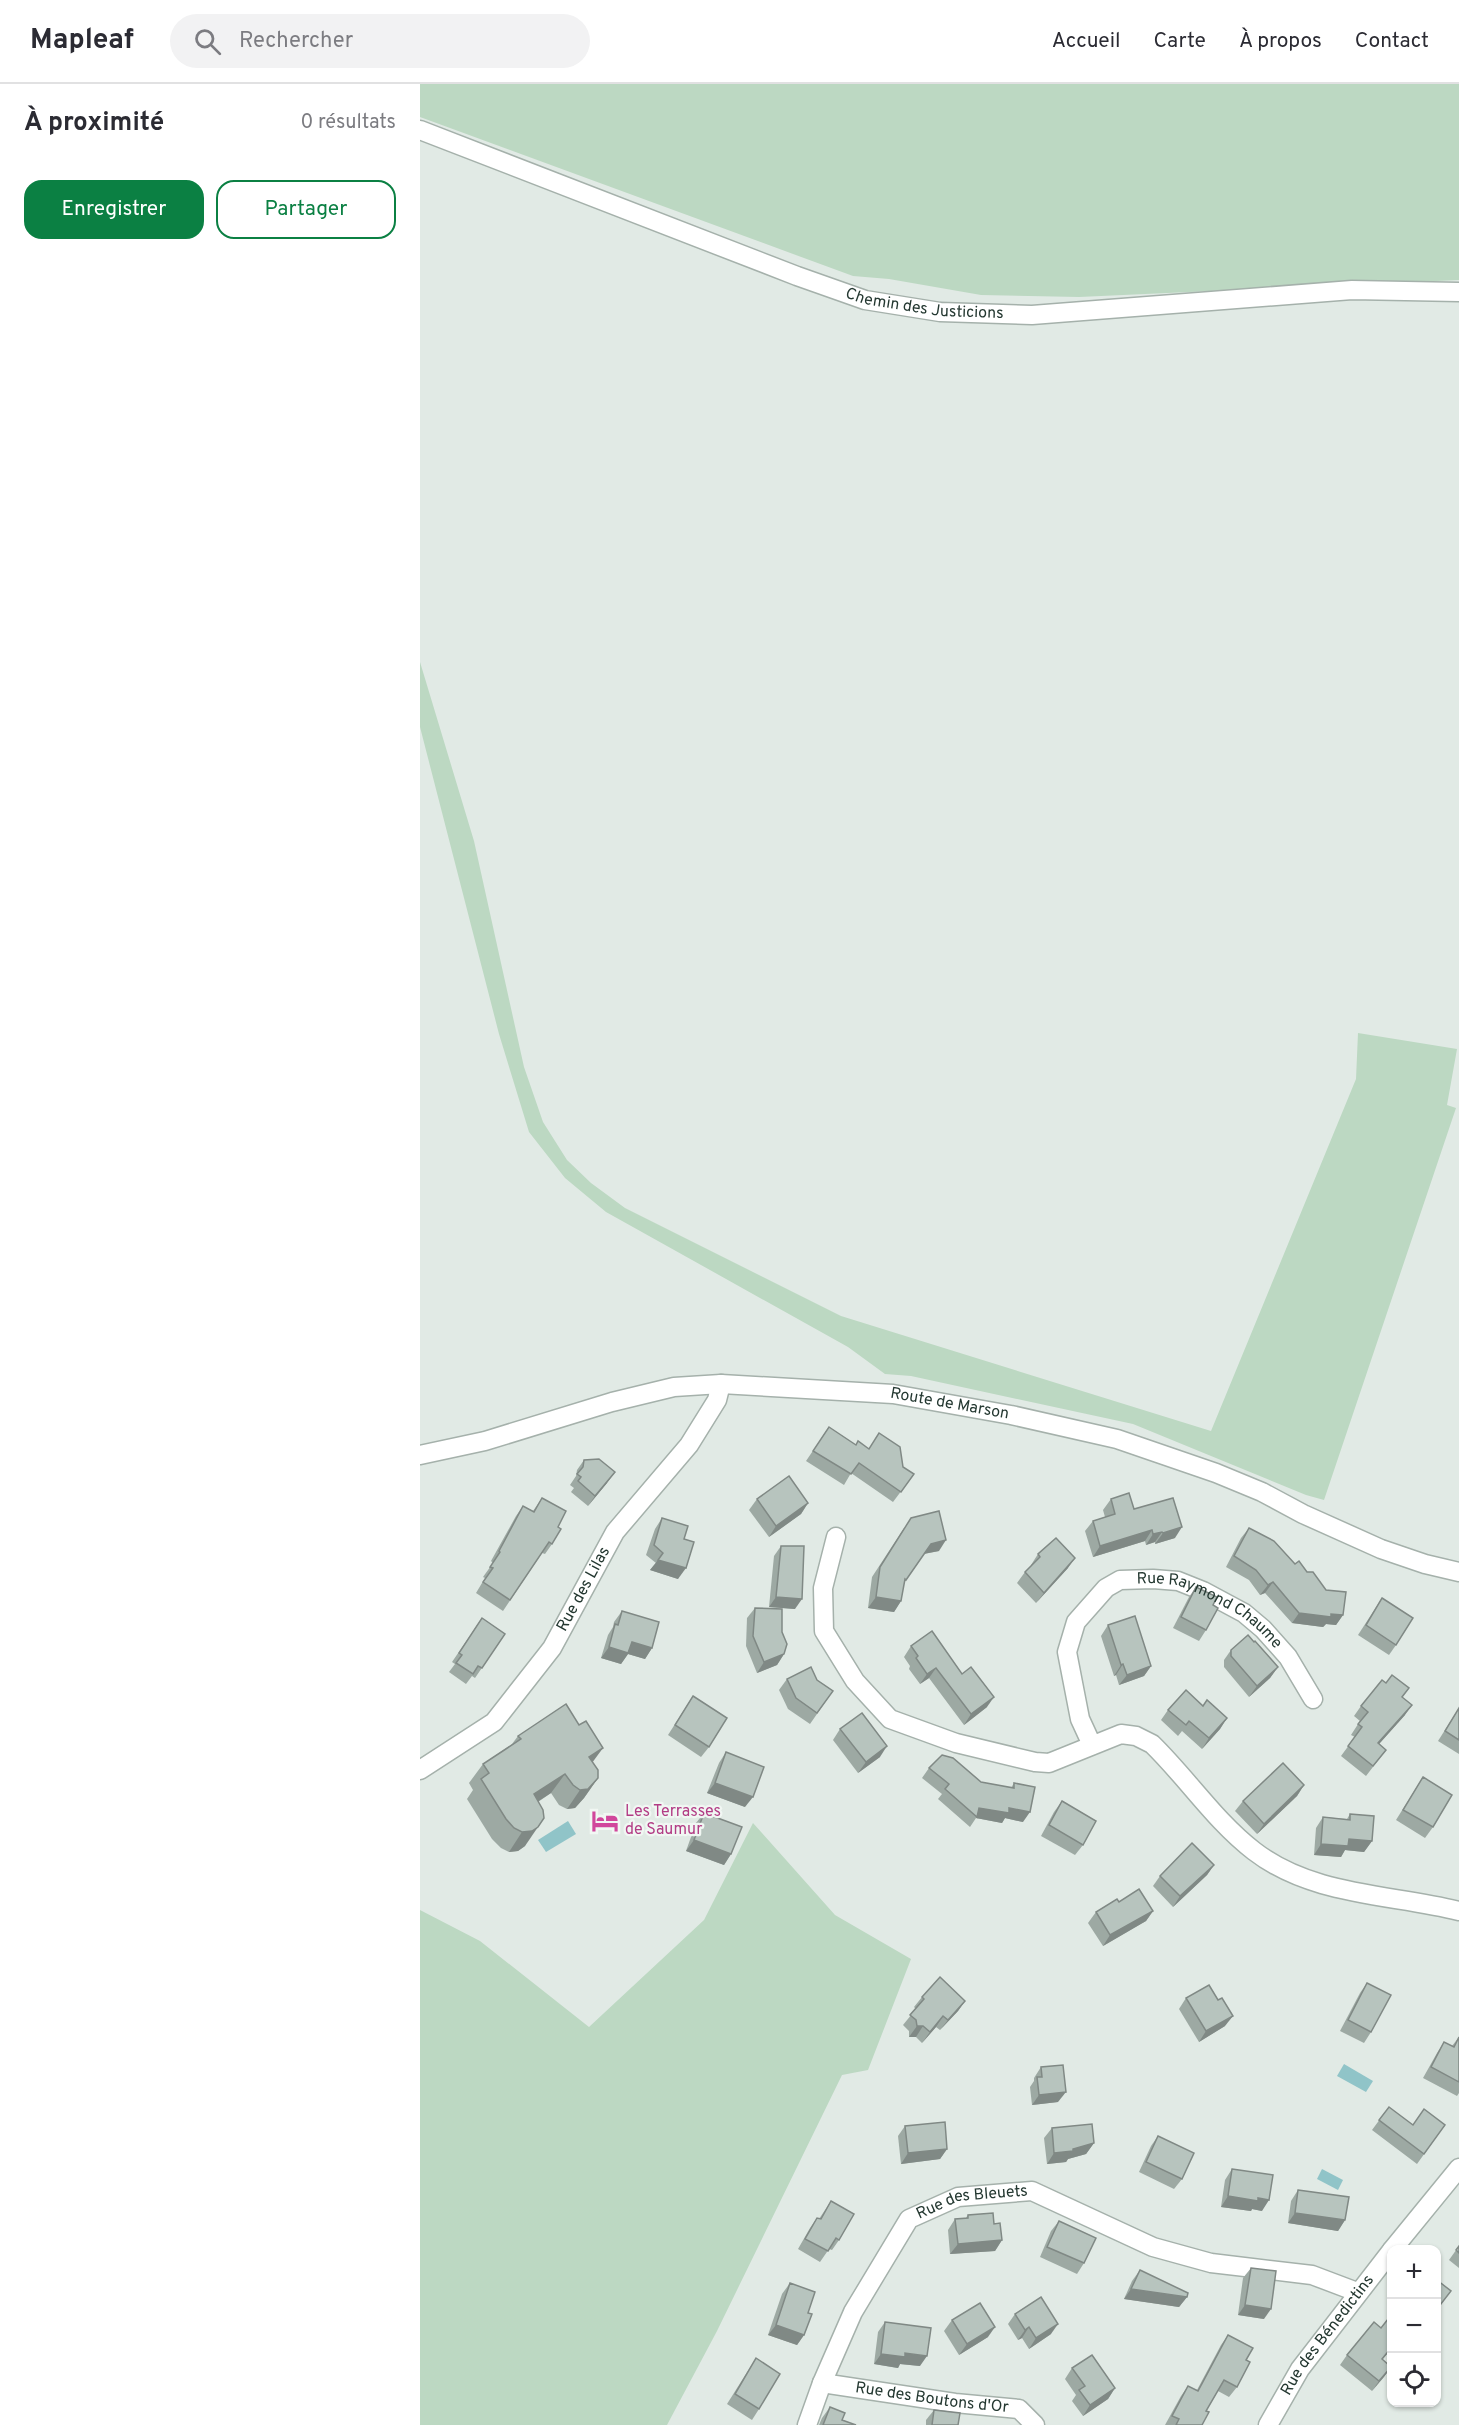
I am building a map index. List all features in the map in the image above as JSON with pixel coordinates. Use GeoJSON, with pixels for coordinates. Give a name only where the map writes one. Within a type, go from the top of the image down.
{"type":"FeatureCollection","features":[{"type":"Feature","properties":{"kind":"street","name":"Chemin des Justicions"},"geometry":{"type":"LineString","coordinates":[[420,130],[797,276],[865,300],[940,312],[1032,315],[1352,290],[1459,292]]}},
{"type":"Feature","properties":{"kind":"street","name":"Route de Marson"},"geometry":{"type":"LineString","coordinates":[[420,1455],[485,1441],[612,1402],[674,1387],[721,1384],[893,1394],[1011,1415],[1117,1439],[1262,1491],[1303,1515],[1381,1549],[1425,1564],[1459,1572]]}},
{"type":"Feature","properties":{"kind":"street","name":"Rue des Lilas"},"geometry":{"type":"LineString","coordinates":[[420,1770],[494,1722],[523,1685],[557,1639],[615,1532],[689,1445],[717,1400],[721,1384]]}},
{"type":"Feature","properties":{"kind":"street"},"geometry":{"type":"LineString","coordinates":[[836,1537],[824,1588],[824,1632],[855,1681],[890,1719],[956,1743],[1035,1762],[1049,1763],[1121,1734],[1136,1736],[1152,1744],[1239,1838],[1271,1863],[1288,1872],[1333,1887],[1459,1911]]}},
{"type":"Feature","properties":{"kind":"street","name":"Rue Raymond Chaume"},"geometry":{"type":"LineString","coordinates":[[1092,1745],[1080,1719],[1067,1652],[1077,1622],[1106,1588],[1120,1580],[1178,1581],[1203,1591],[1244,1613],[1263,1629],[1288,1657],[1313,1699]]}},
{"type":"Feature","properties":{"kind":"street","name":"Rue des Bénedictins"},"geometry":{"type":"LineString","coordinates":[[1396,2245],[1459,2168]]}},
{"type":"Feature","properties":{"kind":"street","name":"Rue des Bleuets"},"geometry":{"type":"LineString","coordinates":[[807,2425],[822,2383],[854,2312],[909,2219],[958,2197],[1032,2191],[1154,2247],[1211,2263],[1312,2275],[1357,2292]]}},
{"type":"Feature","properties":{"kind":"street","name":"Rue des Bénedictins"},"geometry":{"type":"LineString","coordinates":[[1268,2425],[1300,2369],[1357,2292],[1387,2256]]}},
{"type":"Feature","properties":{"kind":"street","name":"Rue des Boutons d'Or"},"geometry":{"type":"LineString","coordinates":[[822,2383],[955,2403],[1019,2409],[1035,2425]]}},
{"type":"Feature","properties":{"kind":"green space"},"geometry":{"type":"Polygon","coordinates":[[[420,84],[1459,84],[1459,280],[1079,297],[981,295],[889,279],[853,276],[420,117],[420,84]]]}},
{"type":"Feature","properties":{"kind":"green space"},"geometry":{"type":"Polygon","coordinates":[[[420,662],[474,841],[524,1067],[543,1122],[567,1160],[591,1183],[625,1208],[841,1316],[1211,1431],[1356,1079],[1358,1033],[1457,1049],[1447,1105],[1456,1108],[1324,1500],[1306,1495],[1133,1424],[911,1376],[885,1374],[848,1347],[606,1212],[565,1178],[529,1132],[499,1034],[420,727],[420,662]]]}},
{"type":"Feature","properties":{"kind":"green space"},"geometry":{"type":"Polygon","coordinates":[[[753,1823],[835,1915],[911,1959],[868,2070],[842,2075],[717,2331],[667,2425],[420,2425],[420,1910],[480,1941],[589,2027],[704,1920],[753,1823]]]}},
{"type":"Feature","properties":{"kind":"water"},"geometry":{"type":"Polygon","coordinates":[[[568,1821],[576,1834],[546,1852],[538,1840],[568,1821]]]}},
{"type":"Feature","properties":{"kind":"water"},"geometry":{"type":"Polygon","coordinates":[[[1344,2064],[1373,2081],[1366,2092],[1337,2076],[1344,2064]]]}},
{"type":"Feature","properties":{"kind":"water"},"geometry":{"type":"Polygon","coordinates":[[[1322,2169],[1343,2180],[1338,2190],[1317,2179],[1322,2169]]]}},
{"type":"Feature","properties":{"kind":"building"},"geometry":{"type":"Polygon","coordinates":[[[829,1427],[856,1445],[858,1441],[869,1449],[879,1433],[900,1447],[903,1467],[914,1474],[901,1492],[859,1463],[851,1474],[813,1451],[829,1427]]]}},
{"type":"Feature","properties":{"kind":"building"},"geometry":{"type":"Polygon","coordinates":[[[599,1459],[615,1472],[595,1496],[578,1481],[581,1477],[577,1474],[583,1467],[584,1460],[599,1459]]]}},
{"type":"Feature","properties":{"kind":"building"},"geometry":{"type":"Polygon","coordinates":[[[789,1476],[808,1503],[776,1526],[757,1499],[789,1476]]]}},
{"type":"Feature","properties":{"kind":"building"},"geometry":{"type":"Polygon","coordinates":[[[1129,1493],[1134,1509],[1173,1498],[1182,1527],[1153,1534],[1152,1530],[1100,1546],[1093,1521],[1115,1514],[1111,1499],[1129,1493]]]}},
{"type":"Feature","properties":{"kind":"building"},"geometry":{"type":"Polygon","coordinates":[[[542,1498],[566,1511],[558,1527],[561,1529],[552,1544],[549,1542],[510,1600],[483,1582],[493,1568],[490,1567],[523,1506],[534,1512],[542,1498]]]}},
{"type":"Feature","properties":{"kind":"building"},"geometry":{"type":"Polygon","coordinates":[[[939,1511],[946,1540],[931,1544],[905,1579],[901,1601],[876,1597],[880,1567],[911,1518],[939,1511]]]}},
{"type":"Feature","properties":{"kind":"building"},"geometry":{"type":"Polygon","coordinates":[[[662,1518],[688,1526],[684,1539],[694,1542],[686,1568],[658,1560],[663,1553],[654,1545],[662,1518]]]}},
{"type":"Feature","properties":{"kind":"building"},"geometry":{"type":"Polygon","coordinates":[[[1249,1528],[1274,1541],[1295,1564],[1299,1561],[1307,1572],[1313,1572],[1326,1590],[1346,1592],[1343,1615],[1331,1614],[1331,1617],[1299,1613],[1273,1582],[1268,1585],[1256,1570],[1234,1556],[1249,1528]]]}},
{"type":"Feature","properties":{"kind":"building"},"geometry":{"type":"Polygon","coordinates":[[[1056,1538],[1075,1558],[1044,1593],[1025,1572],[1040,1557],[1038,1554],[1056,1538]]]}},
{"type":"Feature","properties":{"kind":"building"},"geometry":{"type":"Polygon","coordinates":[[[781,1546],[804,1546],[802,1599],[776,1597],[781,1546]]]}},
{"type":"Feature","properties":{"kind":"building"},"geometry":{"type":"Polygon","coordinates":[[[1196,1587],[1217,1597],[1213,1605],[1218,1608],[1206,1630],[1181,1617],[1196,1587]]]}},
{"type":"Feature","properties":{"kind":"building"},"geometry":{"type":"Polygon","coordinates":[[[1382,1598],[1413,1618],[1396,1645],[1366,1625],[1382,1598]]]}},
{"type":"Feature","properties":{"kind":"building"},"geometry":{"type":"Polygon","coordinates":[[[755,1608],[782,1609],[782,1632],[787,1644],[784,1654],[764,1662],[753,1636],[755,1608]]]}},
{"type":"Feature","properties":{"kind":"building"},"geometry":{"type":"Polygon","coordinates":[[[622,1611],[659,1622],[652,1648],[632,1642],[628,1653],[609,1647],[615,1624],[618,1625],[622,1611]]]}},
{"type":"Feature","properties":{"kind":"building"},"geometry":{"type":"Polygon","coordinates":[[[1135,1616],[1151,1666],[1127,1675],[1123,1664],[1121,1665],[1108,1625],[1135,1616]]]}},
{"type":"Feature","properties":{"kind":"building"},"geometry":{"type":"Polygon","coordinates":[[[482,1618],[505,1634],[482,1668],[478,1666],[473,1674],[456,1663],[462,1655],[459,1653],[482,1618]]]}},
{"type":"Feature","properties":{"kind":"building"},"geometry":{"type":"Polygon","coordinates":[[[932,1631],[962,1674],[971,1667],[994,1697],[971,1714],[936,1668],[927,1674],[916,1658],[918,1656],[911,1646],[932,1631]]]}},
{"type":"Feature","properties":{"kind":"building"},"geometry":{"type":"Polygon","coordinates":[[[1248,1635],[1278,1667],[1257,1686],[1231,1656],[1231,1650],[1248,1635]]]}},
{"type":"Feature","properties":{"kind":"building"},"geometry":{"type":"Polygon","coordinates":[[[811,1667],[817,1680],[833,1691],[817,1713],[796,1698],[787,1679],[811,1667]]]}},
{"type":"Feature","properties":{"kind":"building"},"geometry":{"type":"Polygon","coordinates":[[[1392,1675],[1409,1688],[1402,1697],[1412,1705],[1378,1743],[1386,1750],[1373,1766],[1348,1746],[1362,1727],[1358,1724],[1368,1712],[1361,1706],[1382,1680],[1386,1683],[1392,1675]]]}},
{"type":"Feature","properties":{"kind":"building"},"geometry":{"type":"Polygon","coordinates":[[[1186,1690],[1203,1706],[1207,1700],[1227,1718],[1209,1738],[1189,1721],[1186,1725],[1168,1710],[1186,1690]]]}},
{"type":"Feature","properties":{"kind":"building"},"geometry":{"type":"Polygon","coordinates":[[[693,1696],[727,1718],[709,1747],[675,1725],[693,1696]]]}},
{"type":"Feature","properties":{"kind":"building"},"geometry":{"type":"Polygon","coordinates":[[[566,1704],[579,1725],[586,1721],[603,1748],[589,1757],[598,1770],[598,1778],[588,1789],[580,1790],[565,1774],[534,1794],[543,1810],[544,1818],[532,1831],[522,1832],[514,1828],[506,1819],[481,1779],[489,1773],[483,1764],[521,1739],[518,1736],[566,1704]]]}},
{"type":"Feature","properties":{"kind":"building"},"geometry":{"type":"Polygon","coordinates":[[[1459,1708],[1459,1740],[1445,1731],[1459,1708]]]}},
{"type":"Feature","properties":{"kind":"building"},"geometry":{"type":"Polygon","coordinates":[[[862,1713],[887,1746],[866,1762],[840,1729],[862,1713]]]}},
{"type":"Feature","properties":{"kind":"building"},"geometry":{"type":"Polygon","coordinates":[[[726,1752],[764,1767],[753,1797],[715,1783],[726,1752]]]}},
{"type":"Feature","properties":{"kind":"building"},"geometry":{"type":"Polygon","coordinates":[[[942,1755],[953,1758],[981,1782],[1014,1788],[1014,1783],[1035,1787],[1030,1812],[1009,1808],[1009,1813],[979,1808],[977,1817],[945,1789],[949,1784],[929,1768],[942,1755]]]}},
{"type":"Feature","properties":{"kind":"building"},"geometry":{"type":"Polygon","coordinates":[[[1283,1763],[1304,1785],[1264,1824],[1243,1801],[1283,1763]]]}},
{"type":"Feature","properties":{"kind":"building"},"geometry":{"type":"Polygon","coordinates":[[[1423,1777],[1452,1795],[1433,1827],[1403,1810],[1423,1777]]]}},
{"type":"Feature","properties":{"kind":"building"},"geometry":{"type":"Polygon","coordinates":[[[1062,1801],[1096,1821],[1083,1845],[1049,1825],[1062,1801]]]}},
{"type":"Feature","properties":{"kind":"building"},"geometry":{"type":"Polygon","coordinates":[[[704,1813],[742,1827],[731,1854],[694,1840],[704,1813]]]}},
{"type":"Feature","properties":{"kind":"building"},"geometry":{"type":"Polygon","coordinates":[[[1350,1814],[1374,1816],[1372,1841],[1349,1839],[1348,1846],[1321,1844],[1323,1817],[1350,1820],[1350,1814]]]}},
{"type":"Feature","properties":{"kind":"building"},"geometry":{"type":"Polygon","coordinates":[[[1192,1843],[1214,1865],[1180,1896],[1160,1876],[1192,1843]]]}},
{"type":"Feature","properties":{"kind":"building"},"geometry":{"type":"Polygon","coordinates":[[[1139,1889],[1153,1911],[1110,1935],[1096,1912],[1117,1899],[1119,1902],[1139,1889]]]}},
{"type":"Feature","properties":{"kind":"building"},"geometry":{"type":"Polygon","coordinates":[[[940,1977],[965,2001],[948,2020],[943,2016],[930,2032],[923,2026],[917,2026],[916,2020],[910,2015],[940,1977]]]}},
{"type":"Feature","properties":{"kind":"building"},"geometry":{"type":"Polygon","coordinates":[[[1367,1983],[1391,1995],[1371,2032],[1348,2020],[1367,1983]]]}},
{"type":"Feature","properties":{"kind":"building"},"geometry":{"type":"Polygon","coordinates":[[[1209,1985],[1218,2000],[1222,1998],[1233,2016],[1206,2031],[1186,1998],[1209,1985]]]}},
{"type":"Feature","properties":{"kind":"building"},"geometry":{"type":"Polygon","coordinates":[[[1459,2037],[1459,2082],[1431,2067],[1444,2042],[1454,2047],[1459,2037]]]}},
{"type":"Feature","properties":{"kind":"building"},"geometry":{"type":"Polygon","coordinates":[[[1063,2065],[1066,2092],[1039,2095],[1037,2077],[1042,2077],[1041,2067],[1063,2065]]]}},
{"type":"Feature","properties":{"kind":"building"},"geometry":{"type":"Polygon","coordinates":[[[1389,2107],[1413,2125],[1424,2109],[1445,2125],[1424,2154],[1379,2120],[1389,2107]]]}},
{"type":"Feature","properties":{"kind":"building"},"geometry":{"type":"Polygon","coordinates":[[[945,2122],[947,2149],[908,2153],[905,2126],[945,2122]]]}},
{"type":"Feature","properties":{"kind":"building"},"geometry":{"type":"Polygon","coordinates":[[[1092,2124],[1094,2143],[1073,2149],[1073,2151],[1054,2153],[1052,2128],[1092,2124]]]}},
{"type":"Feature","properties":{"kind":"building"},"geometry":{"type":"Polygon","coordinates":[[[1158,2136],[1194,2153],[1182,2179],[1146,2162],[1158,2136]]]}},
{"type":"Feature","properties":{"kind":"building"},"geometry":{"type":"Polygon","coordinates":[[[1232,2169],[1273,2175],[1269,2200],[1258,2198],[1258,2201],[1228,2196],[1232,2169]]]}},
{"type":"Feature","properties":{"kind":"building"},"geometry":{"type":"Polygon","coordinates":[[[1298,2190],[1349,2197],[1345,2220],[1295,2213],[1298,2190]]]}},
{"type":"Feature","properties":{"kind":"building"},"geometry":{"type":"Polygon","coordinates":[[[831,2201],[854,2214],[839,2240],[836,2238],[828,2251],[805,2239],[817,2218],[821,2219],[831,2201]]]}},
{"type":"Feature","properties":{"kind":"building"},"geometry":{"type":"Polygon","coordinates":[[[993,2213],[994,2224],[1000,2223],[1002,2240],[958,2244],[955,2219],[968,2218],[968,2215],[993,2213]]]}},
{"type":"Feature","properties":{"kind":"building"},"geometry":{"type":"Polygon","coordinates":[[[1059,2221],[1096,2238],[1084,2263],[1047,2247],[1059,2221]]]}},
{"type":"Feature","properties":{"kind":"building"},"geometry":{"type":"Polygon","coordinates":[[[1251,2268],[1276,2271],[1271,2309],[1245,2305],[1251,2268]]]}},
{"type":"Feature","properties":{"kind":"building"},"geometry":{"type":"Polygon","coordinates":[[[1140,2270],[1188,2293],[1187,2297],[1131,2289],[1140,2270]]]}},
{"type":"Feature","properties":{"kind":"building"},"geometry":{"type":"Polygon","coordinates":[[[790,2283],[815,2292],[808,2313],[812,2314],[804,2335],[776,2325],[790,2283]]]}},
{"type":"Feature","properties":{"kind":"building"},"geometry":{"type":"Polygon","coordinates":[[[1441,2283],[1451,2291],[1441,2304],[1441,2283]]]}},
{"type":"Feature","properties":{"kind":"building"},"geometry":{"type":"Polygon","coordinates":[[[1041,2297],[1058,2324],[1036,2338],[1029,2327],[1025,2330],[1015,2314],[1041,2297]]]}},
{"type":"Feature","properties":{"kind":"building"},"geometry":{"type":"Polygon","coordinates":[[[980,2303],[995,2327],[967,2344],[952,2320],[980,2303]]]}},
{"type":"Feature","properties":{"kind":"building"},"geometry":{"type":"Polygon","coordinates":[[[1387,2320],[1387,2353],[1382,2359],[1387,2363],[1387,2372],[1379,2381],[1347,2355],[1374,2322],[1381,2328],[1387,2320]]]}},
{"type":"Feature","properties":{"kind":"building"},"geometry":{"type":"Polygon","coordinates":[[[885,2322],[931,2328],[927,2356],[905,2353],[905,2357],[881,2354],[885,2322]]]}},
{"type":"Feature","properties":{"kind":"building"},"geometry":{"type":"Polygon","coordinates":[[[1228,2335],[1253,2348],[1246,2360],[1250,2362],[1237,2387],[1224,2380],[1206,2411],[1209,2412],[1202,2425],[1176,2425],[1179,2419],[1172,2416],[1188,2386],[1198,2391],[1228,2335]]]}},
{"type":"Feature","properties":{"kind":"building"},"geometry":{"type":"Polygon","coordinates":[[[1092,2355],[1115,2388],[1090,2405],[1079,2390],[1085,2386],[1072,2368],[1092,2355]]]}},
{"type":"Feature","properties":{"kind":"building"},"geometry":{"type":"Polygon","coordinates":[[[756,2358],[780,2374],[759,2409],[735,2394],[756,2358]]]}},
{"type":"Feature","properties":{"kind":"building"},"geometry":{"type":"Polygon","coordinates":[[[830,2407],[845,2413],[842,2420],[856,2425],[823,2425],[830,2407]]]}},
{"type":"Feature","properties":{"kind":"building"},"geometry":{"type":"Polygon","coordinates":[[[934,2410],[960,2413],[958,2425],[932,2425],[934,2410]]]}},
{"type":"Feature","properties":{"kind":"place","name":"Les Terrasses de Saumur"},"geometry":{"type":"Point","coordinates":[605,1821]}}]}
